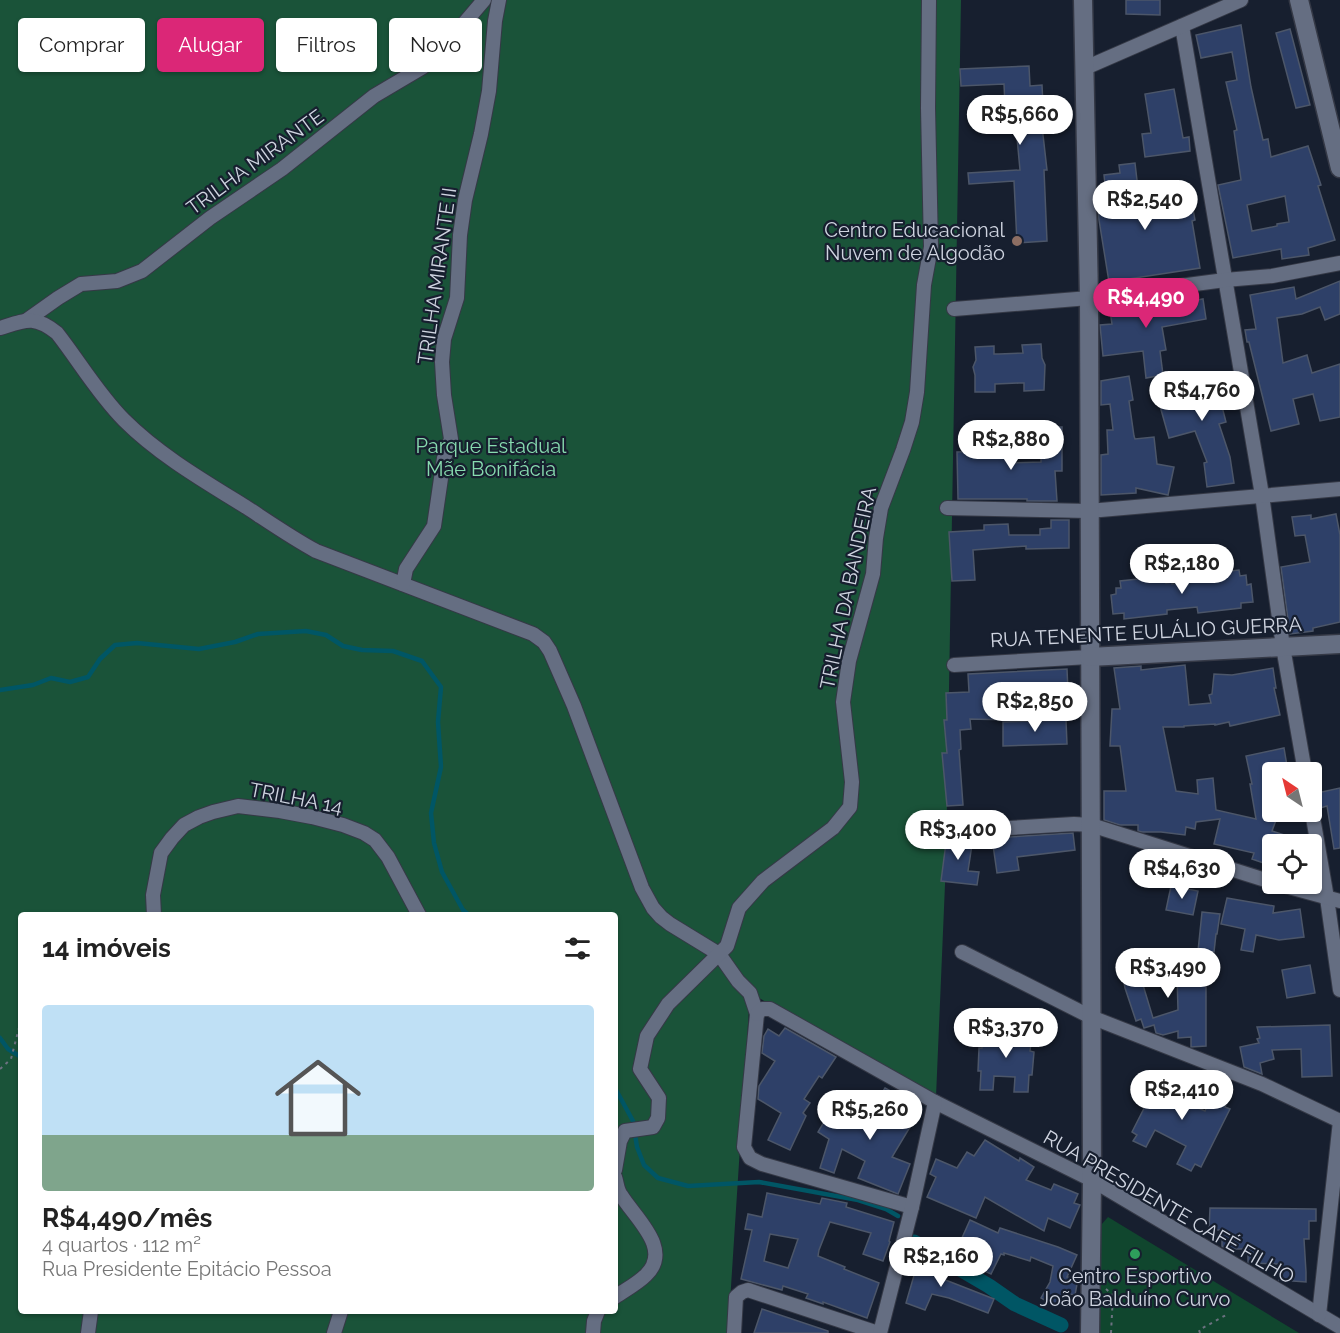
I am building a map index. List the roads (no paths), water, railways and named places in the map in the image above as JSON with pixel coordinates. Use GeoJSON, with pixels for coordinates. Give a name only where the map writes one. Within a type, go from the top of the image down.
{"type":"FeatureCollection","features":[{"type":"Feature","properties":{"kind":"street","name":"TRILHA MIRANTE"},"geometry":{"type":"LineString","coordinates":[[0,328],[27,320],[81,284],[117,281],[142,271],[210,218],[282,169],[374,96],[423,67],[444,47],[484,0]]}},
{"type":"Feature","properties":{"kind":"street","name":"TRILHA MIRANTE II"},"geometry":{"type":"LineString","coordinates":[[403,584],[406,570],[434,525],[444,458],[451,439],[444,395],[442,362],[444,339],[457,298],[460,236],[465,200],[489,91],[499,0]]}},
{"type":"Feature","properties":{"kind":"street","name":"TRILHA DA BANDEIRA"},"geometry":{"type":"LineString","coordinates":[[620,1133],[653,1127],[658,1118],[659,1098],[640,1069],[647,1036],[668,1004],[727,946],[739,908],[763,881],[833,828],[850,807],[852,783],[843,702],[849,661],[873,574],[881,508],[909,431],[917,392],[924,285],[931,247],[928,108],[929,0]]}},
{"type":"Feature","properties":{"kind":"street"},"geometry":{"type":"LineString","coordinates":[[1083,0],[1089,298],[1092,1180],[1090,1333]]}},
{"type":"Feature","properties":{"kind":"street"},"geometry":{"type":"LineString","coordinates":[[1085,68],[1241,0]]}},
{"type":"Feature","properties":{"kind":"street"},"geometry":{"type":"LineString","coordinates":[[1299,0],[1340,168]]}},
{"type":"Feature","properties":{"kind":"street"},"geometry":{"type":"LineString","coordinates":[[1182,26],[1262,495],[1282,647],[1303,762]]}},
{"type":"Feature","properties":{"kind":"street"},"geometry":{"type":"LineString","coordinates":[[954,309],[1089,298],[1272,276],[1340,263]]}},
{"type":"Feature","properties":{"kind":"street"},"geometry":{"type":"LineString","coordinates":[[27,320],[37,321],[57,333],[123,419],[148,442],[186,469],[316,551],[533,634],[544,642],[574,706],[642,888],[652,908],[670,924],[719,954],[738,981],[750,993],[757,1014],[744,1147],[750,1158],[762,1164],[912,1207]]}},
{"type":"Feature","properties":{"kind":"street"},"geometry":{"type":"LineString","coordinates":[[947,508],[1089,511],[1340,489]]}},
{"type":"Feature","properties":{"kind":"street","name":"RUA TENENTE EULÁLIO GUERRA"},"geometry":{"type":"LineString","coordinates":[[954,665],[1340,644]]}},
{"type":"Feature","properties":{"kind":"street","name":"TRILHA 14"},"geometry":{"type":"LineString","coordinates":[[154,912],[153,895],[161,853],[172,838],[184,825],[199,817],[237,806],[312,817],[364,833],[375,840],[388,857],[416,912]]}},
{"type":"Feature","properties":{"kind":"street"},"geometry":{"type":"LineString","coordinates":[[1315,822],[1334,899],[1340,990]]}},
{"type":"Feature","properties":{"kind":"street"},"geometry":{"type":"LineString","coordinates":[[951,825],[992,829],[1091,825],[1262,879]]}},
{"type":"Feature","properties":{"kind":"street"},"geometry":{"type":"LineString","coordinates":[[1315,894],[1334,899]]}},
{"type":"Feature","properties":{"kind":"street"},"geometry":{"type":"LineString","coordinates":[[962,952],[1091,1017],[1262,1084],[1340,1121],[1319,1315]]}},
{"type":"Feature","properties":{"kind":"street","name":"RUA PRESIDENTE CAFÉ FILHO"},"geometry":{"type":"LineString","coordinates":[[757,1014],[762,1009],[770,1009],[935,1102],[1092,1180],[1340,1327]]}},
{"type":"Feature","properties":{"kind":"street"},"geometry":{"type":"LineString","coordinates":[[734,1333],[736,1297],[748,1290],[879,1333],[912,1207],[935,1102]]}},
{"type":"Feature","properties":{"kind":"street"},"geometry":{"type":"LineString","coordinates":[[618,1189],[651,1237],[656,1253],[656,1261],[647,1275],[618,1295]]}},
{"type":"Feature","properties":{"kind":"street"},"geometry":{"type":"LineString","coordinates":[[88,1333],[91,1314]]}},
{"type":"Feature","properties":{"kind":"street"},"geometry":{"type":"LineString","coordinates":[[334,1333],[340,1314]]}},
{"type":"Feature","properties":{"kind":"street"},"geometry":{"type":"LineString","coordinates":[[593,1333],[597,1314]]}},
{"type":"Feature","properties":{"kind":"waterway"},"geometry":{"type":"LineString","coordinates":[[0,690],[33,685],[51,678],[70,682],[88,677],[100,659],[115,645],[137,643],[199,649],[235,642],[258,634],[306,631],[326,635],[343,646],[362,650],[393,651],[422,661],[441,687],[438,722],[441,767],[431,813],[434,843],[442,872],[465,912]]}},
{"type":"Feature","properties":{"kind":"waterway"},"geometry":{"type":"LineString","coordinates":[[0,1038],[8,1049],[18,1055]]}},
{"type":"Feature","properties":{"kind":"waterway"},"geometry":{"type":"LineString","coordinates":[[618,1094],[633,1121],[637,1147],[644,1165],[658,1178],[688,1186],[759,1182],[858,1200],[886,1209],[898,1216]]}},
{"type":"Feature","properties":{"kind":"waterway"},"geometry":{"type":"LineString","coordinates":[[914,1242],[1015,1304],[1061,1325]]}},
{"type":"Feature","properties":{"kind":"place","name":"Centro Educacional Nuvem de Algodão"},"geometry":{"type":"Point","coordinates":[1017,241]}},
{"type":"Feature","properties":{"kind":"place","name":"Centro Esportivo João Balduíno Curvo"},"geometry":{"type":"Point","coordinates":[1135,1254]}},
{"type":"Feature","properties":{"kind":"park label","name":"Parque Estadual Mãe Bonifácia"},"geometry":{"type":"Point","coordinates":[491,458]}}]}
